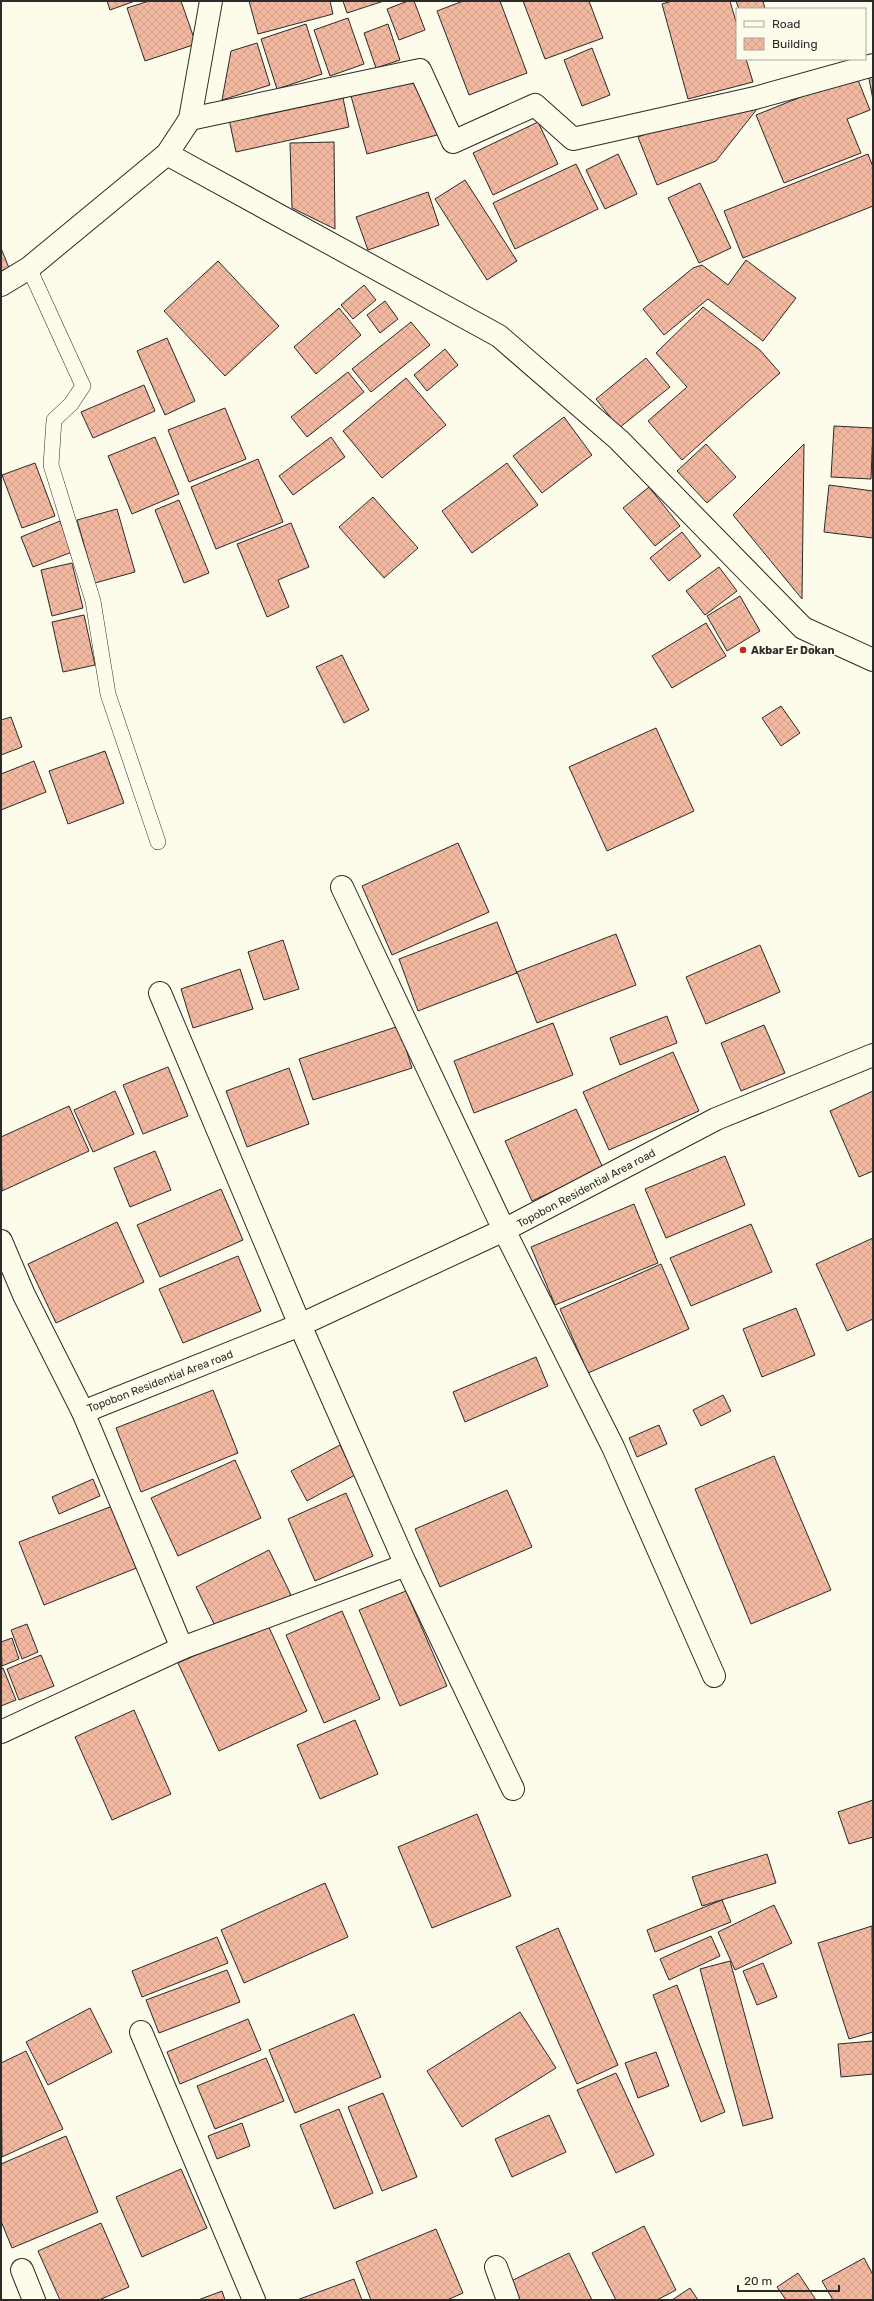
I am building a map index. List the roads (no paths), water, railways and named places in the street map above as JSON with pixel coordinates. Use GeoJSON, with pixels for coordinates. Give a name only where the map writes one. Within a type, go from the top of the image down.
{"type":"FeatureCollection","features":[{"type":"Feature","properties":{"kind":"street"},"geometry":{"type":"LineString","coordinates":[[1,285],[29,268],[167,154],[190,119],[211,1]]}},
{"type":"Feature","properties":{"kind":"street"},"geometry":{"type":"LineString","coordinates":[[190,119],[420,70],[452,142],[535,105],[573,138],[755,98],[873,65]]}},
{"type":"Feature","properties":{"kind":"street"},"geometry":{"type":"LineString","coordinates":[[167,154],[499,336],[619,440],[803,628],[873,660]]}},
{"type":"Feature","properties":{"kind":"street"},"geometry":{"type":"LineString","coordinates":[[342,887],[504,1230],[613,1446],[714,1676]]}},
{"type":"Feature","properties":{"kind":"street"},"geometry":{"type":"LineString","coordinates":[[160,993],[300,1326],[406,1565],[513,1789]]}},
{"type":"Feature","properties":{"kind":"street","name":"Topobon Residential Area road"},"geometry":{"type":"LineString","coordinates":[[1,1241],[24,1295],[84,1412],[300,1326],[504,1230],[716,1119],[873,1055]]}},
{"type":"Feature","properties":{"kind":"street"},"geometry":{"type":"LineString","coordinates":[[84,1412],[182,1648]]}},
{"type":"Feature","properties":{"kind":"street"},"geometry":{"type":"LineString","coordinates":[[1,1732],[182,1648],[406,1565]]}},
{"type":"Feature","properties":{"kind":"street"},"geometry":{"type":"LineString","coordinates":[[141,2032],[254,2300]]}},
{"type":"Feature","properties":{"kind":"street"},"geometry":{"type":"LineString","coordinates":[[496,2268],[508,2300]]}},
{"type":"Feature","properties":{"kind":"street"},"geometry":{"type":"LineString","coordinates":[[22,2270],[34,2300]]}},
{"type":"Feature","properties":{"kind":"lane"},"geometry":{"type":"LineString","coordinates":[[29,268],[83,386],[71,404],[54,420],[51,465],[93,601],[108,694],[158,842]]}},
{"type":"Feature","properties":{"kind":"place","name":"Akbar Er Dokan"},"geometry":{"type":"Point","coordinates":[743,650]}}]}
